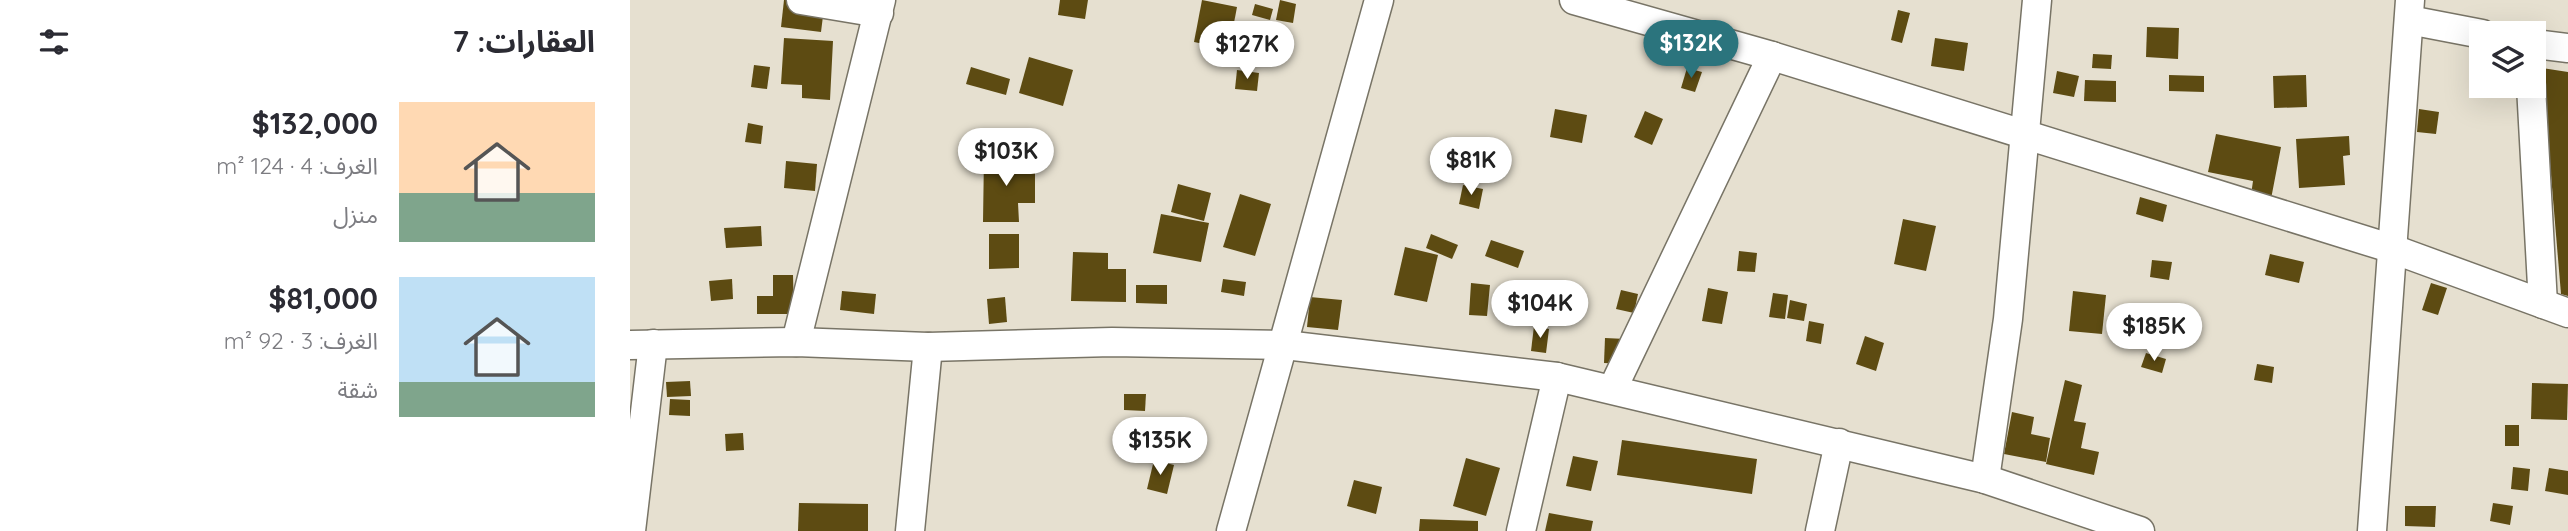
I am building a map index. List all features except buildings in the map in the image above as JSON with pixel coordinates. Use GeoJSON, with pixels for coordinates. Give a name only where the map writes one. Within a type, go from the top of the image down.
{"type":"FeatureCollection","features":[{"type":"Feature","properties":{"kind":"street"},"geometry":{"type":"LineString","coordinates":[[796,342],[880,6],[801,0]]}},
{"type":"Feature","properties":{"kind":"street"},"geometry":{"type":"LineString","coordinates":[[1231,531],[1379,0]]}},
{"type":"Feature","properties":{"kind":"street"},"geometry":{"type":"LineString","coordinates":[[1576,0],[1772,56],[2390,248],[2556,308],[2532,98]]}},
{"type":"Feature","properties":{"kind":"street"},"geometry":{"type":"LineString","coordinates":[[1985,479],[2008,320],[2037,0]]}},
{"type":"Feature","properties":{"kind":"street"},"geometry":{"type":"LineString","coordinates":[[2372,531],[2390,248],[2410,10],[2469,30]]}},
{"type":"Feature","properties":{"kind":"street"},"geometry":{"type":"LineString","coordinates":[[2546,45],[2568,48]]}},
{"type":"Feature","properties":{"kind":"street"},"geometry":{"type":"LineString","coordinates":[[1613,388],[1772,56]]}},
{"type":"Feature","properties":{"kind":"street"},"geometry":{"type":"LineString","coordinates":[[631,531],[641,345],[796,342],[928,347],[1112,342],[1285,345],[1557,377],[1613,388],[1985,479],[2063,519],[2140,531]]}},
{"type":"Feature","properties":{"kind":"street"},"geometry":{"type":"LineString","coordinates":[[910,531],[928,347]]}},
{"type":"Feature","properties":{"kind":"street"},"geometry":{"type":"LineString","coordinates":[[1521,531],[1557,377]]}},
{"type":"Feature","properties":{"kind":"street"},"geometry":{"type":"LineString","coordinates":[[1820,531],[1839,443]]}}]}
